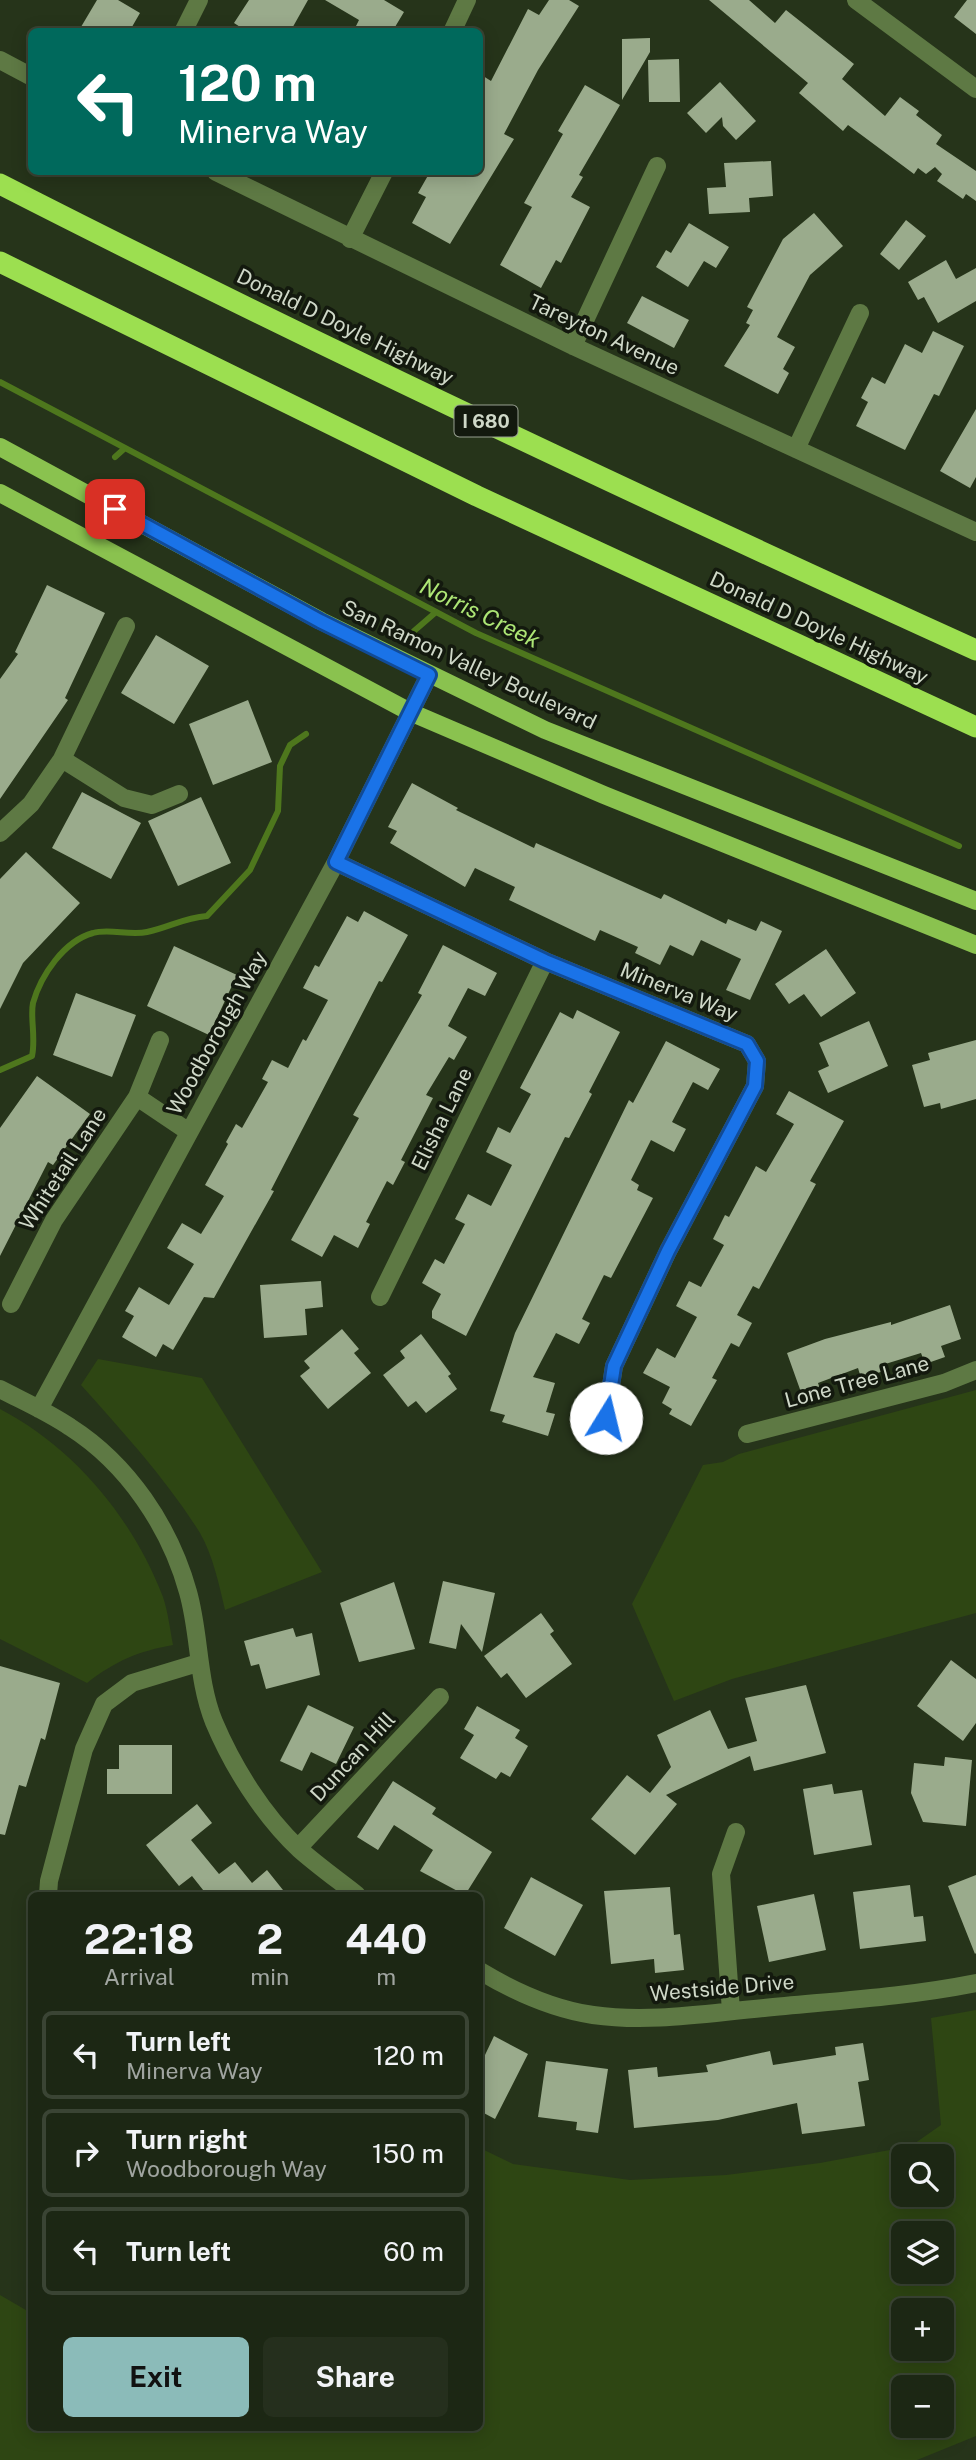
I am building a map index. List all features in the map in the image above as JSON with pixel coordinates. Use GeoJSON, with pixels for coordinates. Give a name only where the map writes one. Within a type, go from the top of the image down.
{"type":"FeatureCollection","features":[{"type":"Feature","properties":{"kind":"highway","name":"Donald D Doyle Highway"},"geometry":{"type":"LineString","coordinates":[[0,184],[298,332],[705,527],[976,650]]}},
{"type":"Feature","properties":{"kind":"highway","name":"Donald D Doyle Highway"},"geometry":{"type":"LineString","coordinates":[[0,262],[477,496],[976,727]]}},
{"type":"Feature","properties":{"kind":"main road","name":"San Ramon Valley Boulevard"},"geometry":{"type":"LineString","coordinates":[[0,447],[320,621],[545,730],[976,901]]}},
{"type":"Feature","properties":{"kind":"main road"},"geometry":{"type":"LineString","coordinates":[[0,493],[410,712],[557,776],[976,945]]}},
{"type":"Feature","properties":{"kind":"street"},"geometry":{"type":"LineString","coordinates":[[185,28],[199,0]]}},
{"type":"Feature","properties":{"kind":"street"},"geometry":{"type":"LineString","coordinates":[[454,28],[467,0]]}},
{"type":"Feature","properties":{"kind":"street"},"geometry":{"type":"LineString","coordinates":[[856,0],[976,89]]}},
{"type":"Feature","properties":{"kind":"street"},"geometry":{"type":"LineString","coordinates":[[0,60],[28,75]]}},
{"type":"Feature","properties":{"kind":"street"},"geometry":{"type":"LineString","coordinates":[[573,346],[657,166]]}},
{"type":"Feature","properties":{"kind":"street","name":"Tareyton Avenue"},"geometry":{"type":"LineString","coordinates":[[222,175],[573,346],[976,533]]}},
{"type":"Feature","properties":{"kind":"street"},"geometry":{"type":"LineString","coordinates":[[351,239],[383,175]]}},
{"type":"Feature","properties":{"kind":"street"},"geometry":{"type":"LineString","coordinates":[[796,449],[859,313]]}},
{"type":"Feature","properties":{"kind":"street"},"geometry":{"type":"LineString","coordinates":[[0,833],[31,804],[62,759],[126,626]]}},
{"type":"Feature","properties":{"kind":"street","name":"Woodborough Way"},"geometry":{"type":"LineString","coordinates":[[40,1409],[336,862],[429,675]]}},
{"type":"Feature","properties":{"kind":"street"},"geometry":{"type":"LineString","coordinates":[[62,759],[124,799],[152,805],[179,794]]}},
{"type":"Feature","properties":{"kind":"street","name":"Minerva Way"},"geometry":{"type":"LineString","coordinates":[[336,862],[545,961],[747,1044],[757,1061],[755,1086],[668,1251],[614,1366],[606,1418]]}},
{"type":"Feature","properties":{"kind":"street","name":"Elisha Lane"},"geometry":{"type":"LineString","coordinates":[[380,1297],[545,961]]}},
{"type":"Feature","properties":{"kind":"street","name":"Whitetail Lane"},"geometry":{"type":"LineString","coordinates":[[11,1304],[54,1220],[137,1097],[160,1040]]}},
{"type":"Feature","properties":{"kind":"street"},"geometry":{"type":"LineString","coordinates":[[137,1097],[189,1132]]}},
{"type":"Feature","properties":{"kind":"street","name":"Lone Tree Lane"},"geometry":{"type":"LineString","coordinates":[[747,1433],[944,1382],[976,1370]]}},
{"type":"Feature","properties":{"kind":"street"},"geometry":{"type":"LineString","coordinates":[[0,1389],[72,1428],[113,1463],[158,1516],[188,1592],[198,1663],[213,1721],[245,1780],[270,1817],[298,1848],[353,1892]]}},
{"type":"Feature","properties":{"kind":"street"},"geometry":{"type":"LineString","coordinates":[[48,1892],[48,1881],[84,1749],[104,1704],[132,1683],[198,1663]]}},
{"type":"Feature","properties":{"kind":"street","name":"Duncan Hill"},"geometry":{"type":"LineString","coordinates":[[298,1848],[440,1697]]}},
{"type":"Feature","properties":{"kind":"street"},"geometry":{"type":"LineString","coordinates":[[731,2011],[721,1874],[736,1832]]}},
{"type":"Feature","properties":{"kind":"street","name":"Westside Drive"},"geometry":{"type":"LineString","coordinates":[[483,1972],[544,2003],[591,2015],[650,2018],[976,1983]]}},
{"type":"Feature","properties":{"kind":"green space"},"geometry":{"type":"Polygon","coordinates":[[[98,1359],[202,1378],[322,1572],[225,1610],[212,1561],[200,1533],[159,1475],[81,1385],[98,1359]]]}},
{"type":"Feature","properties":{"kind":"green space"},"geometry":{"type":"Polygon","coordinates":[[[976,1390],[976,1613],[732,1679],[674,1701],[632,1604],[703,1465],[723,1462],[739,1454],[976,1390]]]}},
{"type":"Feature","properties":{"kind":"green space"},"geometry":{"type":"Polygon","coordinates":[[[0,1409],[27,1425],[77,1465],[118,1514],[135,1540],[163,1597],[173,1645],[128,1658],[87,1683],[0,1639],[0,1409]]]}},
{"type":"Feature","properties":{"kind":"green space"},"geometry":{"type":"Polygon","coordinates":[[[976,2010],[976,2436],[917,2460],[0,2460],[0,2295],[28,2311],[28,2431],[483,2431],[483,2149],[513,2164],[630,2180],[726,2175],[820,2163],[891,2150],[891,2207],[954,2207],[954,2144],[914,2144],[941,2125],[931,2018],[976,2010]]]}},
{"type":"Feature","properties":{"kind":"building"},"geometry":{"type":"Polygon","coordinates":[[[97,0],[118,0],[140,13],[131,28],[80,28],[97,0]]]}},
{"type":"Feature","properties":{"kind":"building"},"geometry":{"type":"Polygon","coordinates":[[[249,0],[308,0],[292,28],[242,28],[234,23],[249,0]]]}},
{"type":"Feature","properties":{"kind":"building"},"geometry":{"type":"Polygon","coordinates":[[[325,0],[384,0],[404,12],[394,28],[355,28],[359,20],[325,0]]]}},
{"type":"Feature","properties":{"kind":"building"},"geometry":{"type":"Polygon","coordinates":[[[549,0],[569,0],[579,6],[538,70],[504,134],[514,139],[450,244],[412,223],[426,197],[418,193],[428,175],[483,175],[483,76],[491,81],[528,9],[539,15],[549,0]]]}},
{"type":"Feature","properties":{"kind":"building"},"geometry":{"type":"Polygon","coordinates":[[[709,0],[749,0],[775,23],[786,10],[854,64],[842,79],[885,116],[900,97],[919,111],[916,115],[942,135],[936,144],[976,171],[976,201],[966,194],[963,199],[937,181],[942,174],[935,167],[926,174],[918,168],[914,174],[848,125],[843,131],[799,93],[808,83],[709,0]]]}},
{"type":"Feature","properties":{"kind":"building"},"geometry":{"type":"Polygon","coordinates":[[[967,0],[976,0],[976,34],[954,17],[967,0]]]}},
{"type":"Feature","properties":{"kind":"building"},"geometry":{"type":"Polygon","coordinates":[[[650,38],[650,52],[622,100],[622,39],[650,38]]]}},
{"type":"Feature","properties":{"kind":"building"},"geometry":{"type":"Polygon","coordinates":[[[679,59],[680,102],[649,102],[648,60],[679,59]]]}},
{"type":"Feature","properties":{"kind":"building"},"geometry":{"type":"Polygon","coordinates":[[[720,82],[756,121],[736,140],[723,126],[722,117],[706,133],[687,113],[720,82]]]}},
{"type":"Feature","properties":{"kind":"building"},"geometry":{"type":"Polygon","coordinates":[[[585,85],[620,105],[579,175],[583,177],[571,197],[590,207],[561,263],[556,260],[541,288],[500,265],[532,207],[524,203],[563,134],[558,131],[585,85]]]}},
{"type":"Feature","properties":{"kind":"building"},"geometry":{"type":"Polygon","coordinates":[[[771,161],[773,196],[749,198],[750,212],[709,214],[707,188],[726,187],[724,163],[771,161]]]}},
{"type":"Feature","properties":{"kind":"building"},"geometry":{"type":"Polygon","coordinates":[[[814,213],[843,246],[810,275],[777,337],[795,347],[783,369],[789,373],[778,394],[724,366],[750,325],[746,323],[753,310],[747,307],[783,239],[814,213]]]}},
{"type":"Feature","properties":{"kind":"building"},"geometry":{"type":"Polygon","coordinates":[[[906,220],[926,236],[899,270],[880,254],[906,220]]]}},
{"type":"Feature","properties":{"kind":"building"},"geometry":{"type":"Polygon","coordinates":[[[689,223],[729,247],[716,268],[704,261],[688,287],[656,267],[666,250],[671,253],[689,223]]]}},
{"type":"Feature","properties":{"kind":"building"},"geometry":{"type":"Polygon","coordinates":[[[946,260],[956,279],[976,268],[976,301],[938,323],[924,297],[918,300],[908,282],[946,260]]]}},
{"type":"Feature","properties":{"kind":"building"},"geometry":{"type":"Polygon","coordinates":[[[642,296],[689,320],[674,348],[627,323],[642,296]]]}},
{"type":"Feature","properties":{"kind":"building"},"geometry":{"type":"Polygon","coordinates":[[[933,331],[964,346],[939,396],[934,394],[905,450],[856,426],[868,402],[861,398],[872,377],[885,384],[905,344],[922,353],[933,331]]]}},
{"type":"Feature","properties":{"kind":"building"},"geometry":{"type":"Polygon","coordinates":[[[976,409],[976,477],[970,488],[940,471],[976,409]]]}},
{"type":"Feature","properties":{"kind":"building"},"geometry":{"type":"Polygon","coordinates":[[[47,585],[105,613],[65,698],[68,700],[0,799],[0,679],[18,654],[15,652],[47,585]]]}},
{"type":"Feature","properties":{"kind":"building"},"geometry":{"type":"Polygon","coordinates":[[[156,635],[209,666],[174,724],[121,693],[156,635]]]}},
{"type":"Feature","properties":{"kind":"building"},"geometry":{"type":"Polygon","coordinates":[[[248,700],[272,762],[213,785],[189,724],[248,700]]]}},
{"type":"Feature","properties":{"kind":"building"},"geometry":{"type":"Polygon","coordinates":[[[412,783],[458,808],[456,810],[534,848],[536,843],[661,899],[664,894],[726,924],[728,919],[756,931],[761,921],[782,931],[750,1000],[726,990],[741,959],[701,940],[693,956],[670,945],[660,965],[635,953],[638,947],[600,930],[595,941],[509,900],[515,887],[475,868],[465,887],[390,843],[397,831],[388,827],[412,783]]]}},
{"type":"Feature","properties":{"kind":"building"},"geometry":{"type":"Polygon","coordinates":[[[82,792],[141,823],[111,879],[52,848],[82,792]]]}},
{"type":"Feature","properties":{"kind":"building"},"geometry":{"type":"Polygon","coordinates":[[[201,797],[231,863],[178,886],[148,821],[201,797]]]}},
{"type":"Feature","properties":{"kind":"building"},"geometry":{"type":"Polygon","coordinates":[[[26,852],[80,903],[23,963],[0,1009],[0,879],[26,852]]]}},
{"type":"Feature","properties":{"kind":"building"},"geometry":{"type":"Polygon","coordinates":[[[364,911],[408,935],[382,982],[379,981],[271,1190],[274,1191],[214,1298],[204,1297],[173,1350],[163,1344],[156,1357],[122,1337],[134,1316],[125,1311],[139,1287],[169,1305],[194,1264],[167,1248],[182,1223],[201,1234],[224,1196],[205,1185],[228,1144],[226,1142],[236,1124],[242,1128],[268,1082],[262,1079],[272,1060],[288,1068],[303,1039],[306,1041],[328,1000],[303,988],[315,965],[319,967],[347,916],[358,922],[364,911]]]}},
{"type":"Feature","properties":{"kind":"building"},"geometry":{"type":"Polygon","coordinates":[[[443,945],[497,973],[485,996],[468,988],[448,1026],[467,1037],[454,1060],[449,1057],[426,1095],[433,1098],[401,1160],[405,1162],[393,1185],[387,1181],[366,1222],[370,1224],[358,1248],[334,1235],[322,1257],[291,1240],[359,1118],[353,1115],[422,995],[418,993],[443,945]]]}},
{"type":"Feature","properties":{"kind":"building"},"geometry":{"type":"Polygon","coordinates":[[[174,946],[237,975],[209,1035],[147,1006],[174,946]]]}},
{"type":"Feature","properties":{"kind":"building"},"geometry":{"type":"Polygon","coordinates":[[[826,949],[856,993],[821,1017],[804,994],[789,1004],[775,984],[826,949]]]}},
{"type":"Feature","properties":{"kind":"building"},"geometry":{"type":"Polygon","coordinates":[[[76,993],[136,1015],[112,1077],[53,1055],[76,993]]]}},
{"type":"Feature","properties":{"kind":"building"},"geometry":{"type":"Polygon","coordinates":[[[577,1010],[620,1032],[589,1092],[592,1094],[569,1138],[565,1137],[466,1336],[432,1318],[432,1311],[441,1294],[422,1283],[435,1259],[444,1264],[465,1224],[455,1219],[468,1194],[491,1206],[512,1165],[486,1152],[498,1127],[510,1133],[531,1094],[520,1088],[560,1012],[573,1019],[577,1010]]]}},
{"type":"Feature","properties":{"kind":"building"},"geometry":{"type":"Polygon","coordinates":[[[869,1021],[888,1066],[828,1093],[818,1071],[829,1066],[819,1043],[869,1021]]]}},
{"type":"Feature","properties":{"kind":"building"},"geometry":{"type":"Polygon","coordinates":[[[976,1040],[976,1099],[941,1109],[940,1103],[924,1107],[912,1065],[930,1060],[928,1053],[976,1040]]]}},
{"type":"Feature","properties":{"kind":"building"},"geometry":{"type":"Polygon","coordinates":[[[666,1041],[720,1069],[708,1090],[693,1082],[672,1122],[686,1129],[674,1152],[651,1140],[631,1180],[639,1185],[637,1190],[653,1198],[611,1278],[604,1275],[582,1319],[590,1323],[579,1344],[556,1333],[533,1377],[555,1383],[546,1412],[555,1414],[548,1436],[502,1422],[505,1415],[490,1411],[515,1333],[629,1100],[633,1103],[666,1041]]]}},
{"type":"Feature","properties":{"kind":"building"},"geometry":{"type":"Polygon","coordinates":[[[37,1076],[90,1114],[53,1165],[48,1162],[0,1256],[0,1128],[37,1076]]]}},
{"type":"Feature","properties":{"kind":"building"},"geometry":{"type":"Polygon","coordinates":[[[789,1091],[844,1121],[810,1181],[816,1184],[759,1289],[753,1286],[737,1315],[752,1323],[739,1347],[731,1343],[712,1378],[717,1380],[691,1426],[669,1414],[672,1409],[662,1403],[670,1387],[643,1373],[657,1348],[675,1358],[697,1317],[676,1306],[689,1281],[701,1287],[724,1245],[713,1239],[725,1215],[729,1217],[756,1166],[766,1172],[794,1124],[776,1114],[789,1091]]]}},
{"type":"Feature","properties":{"kind":"building"},"geometry":{"type":"Polygon","coordinates":[[[321,1281],[323,1307],[305,1309],[307,1335],[264,1338],[260,1285],[321,1281]]]}},
{"type":"Feature","properties":{"kind":"building"},"geometry":{"type":"Polygon","coordinates":[[[950,1305],[961,1339],[941,1346],[945,1357],[925,1364],[921,1353],[882,1365],[884,1371],[861,1378],[858,1368],[818,1383],[820,1389],[802,1395],[787,1353],[825,1339],[891,1322],[891,1325],[950,1305]]]}},
{"type":"Feature","properties":{"kind":"building"},"geometry":{"type":"Polygon","coordinates":[[[342,1329],[359,1349],[354,1353],[371,1373],[328,1409],[300,1376],[310,1368],[304,1361],[342,1329]]]}},
{"type":"Feature","properties":{"kind":"building"},"geometry":{"type":"Polygon","coordinates":[[[421,1334],[451,1374],[448,1376],[457,1389],[426,1413],[416,1401],[408,1407],[383,1375],[405,1358],[400,1351],[421,1334]]]}},
{"type":"Feature","properties":{"kind":"building"},"geometry":{"type":"Polygon","coordinates":[[[443,1581],[495,1593],[482,1652],[461,1624],[456,1649],[429,1643],[443,1581]]]}},
{"type":"Feature","properties":{"kind":"building"},"geometry":{"type":"Polygon","coordinates":[[[394,1582],[415,1649],[359,1662],[340,1603],[394,1582]]]}},
{"type":"Feature","properties":{"kind":"building"},"geometry":{"type":"Polygon","coordinates":[[[541,1613],[554,1631],[550,1634],[572,1664],[526,1698],[507,1673],[501,1678],[484,1656],[541,1613]]]}},
{"type":"Feature","properties":{"kind":"building"},"geometry":{"type":"Polygon","coordinates":[[[293,1628],[296,1637],[312,1633],[320,1675],[266,1689],[259,1664],[251,1666],[244,1641],[293,1628]]]}},
{"type":"Feature","properties":{"kind":"building"},"geometry":{"type":"Polygon","coordinates":[[[951,1660],[976,1679],[976,1723],[963,1741],[917,1706],[951,1660]]]}},
{"type":"Feature","properties":{"kind":"building"},"geometry":{"type":"Polygon","coordinates":[[[0,1666],[60,1683],[45,1740],[41,1738],[26,1787],[19,1785],[5,1835],[0,1834],[0,1666]]]}},
{"type":"Feature","properties":{"kind":"building"},"geometry":{"type":"Polygon","coordinates":[[[806,1685],[826,1753],[754,1771],[750,1756],[666,1795],[677,1804],[635,1855],[591,1819],[627,1775],[650,1793],[671,1767],[657,1735],[710,1710],[728,1749],[757,1741],[745,1698],[806,1685]]]}},
{"type":"Feature","properties":{"kind":"building"},"geometry":{"type":"Polygon","coordinates":[[[308,1705],[354,1727],[336,1764],[311,1752],[302,1771],[280,1761],[308,1705]]]}},
{"type":"Feature","properties":{"kind":"building"},"geometry":{"type":"Polygon","coordinates":[[[477,1706],[520,1730],[515,1738],[528,1746],[510,1777],[501,1772],[496,1779],[460,1758],[474,1735],[464,1729],[477,1706]]]}},
{"type":"Feature","properties":{"kind":"building"},"geometry":{"type":"Polygon","coordinates":[[[119,1745],[172,1745],[172,1794],[107,1794],[107,1769],[119,1769],[119,1745]]]}},
{"type":"Feature","properties":{"kind":"building"},"geometry":{"type":"Polygon","coordinates":[[[945,1757],[972,1760],[966,1826],[923,1822],[911,1793],[914,1763],[944,1766],[945,1757]]]}},
{"type":"Feature","properties":{"kind":"building"},"geometry":{"type":"Polygon","coordinates":[[[393,1781],[436,1808],[432,1814],[492,1852],[467,1892],[459,1892],[420,1871],[433,1850],[394,1825],[378,1850],[357,1837],[393,1781]]]}},
{"type":"Feature","properties":{"kind":"building"},"geometry":{"type":"Polygon","coordinates":[[[832,1784],[834,1794],[862,1790],[872,1845],[814,1855],[803,1789],[832,1784]]]}},
{"type":"Feature","properties":{"kind":"building"},"geometry":{"type":"Polygon","coordinates":[[[197,1804],[212,1823],[191,1840],[219,1874],[235,1862],[252,1883],[267,1870],[285,1892],[205,1892],[192,1876],[179,1886],[146,1845],[197,1804]]]}},
{"type":"Feature","properties":{"kind":"building"},"geometry":{"type":"Polygon","coordinates":[[[976,1875],[976,1953],[975,1954],[948,1886],[976,1875]]]}},
{"type":"Feature","properties":{"kind":"building"},"geometry":{"type":"Polygon","coordinates":[[[531,1877],[583,1905],[555,1956],[504,1928],[531,1877]]]}},
{"type":"Feature","properties":{"kind":"building"},"geometry":{"type":"Polygon","coordinates":[[[910,1885],[914,1917],[923,1916],[926,1941],[860,1949],[853,1892],[910,1885]]]}},
{"type":"Feature","properties":{"kind":"building"},"geometry":{"type":"Polygon","coordinates":[[[670,1887],[674,1935],[680,1934],[684,1970],[655,1973],[654,1959],[611,1964],[604,1891],[670,1887]]]}},
{"type":"Feature","properties":{"kind":"building"},"geometry":{"type":"Polygon","coordinates":[[[814,1894],[826,1950],[769,1962],[757,1906],[814,1894]]]}},
{"type":"Feature","properties":{"kind":"building"},"geometry":{"type":"Polygon","coordinates":[[[494,2036],[528,2054],[495,2119],[483,2113],[483,2054],[485,2055],[494,2036]]]}},
{"type":"Feature","properties":{"kind":"building"},"geometry":{"type":"Polygon","coordinates":[[[863,2043],[869,2080],[858,2082],[865,2126],[802,2134],[797,2103],[718,2120],[634,2128],[628,2070],[657,2067],[658,2077],[708,2072],[706,2065],[770,2051],[773,2065],[836,2055],[835,2047],[863,2043]]]}},
{"type":"Feature","properties":{"kind":"building"},"geometry":{"type":"Polygon","coordinates":[[[546,2061],[608,2069],[598,2133],[576,2130],[577,2122],[538,2117],[546,2061]]]}},
{"type":"Feature","properties":{"kind":"waterway","name":"Norris Creek"},"geometry":{"type":"LineString","coordinates":[[0,382],[476,633],[959,846]]}},
{"type":"Feature","properties":{"kind":"waterway"},"geometry":{"type":"LineString","coordinates":[[115,457],[125,448]]}},
{"type":"Feature","properties":{"kind":"waterway"},"geometry":{"type":"LineString","coordinates":[[414,631],[436,612]]}},
{"type":"Feature","properties":{"kind":"waterway"},"geometry":{"type":"LineString","coordinates":[[0,1070],[32,1056],[33,1003],[42,981],[63,951],[82,937],[93,933],[140,933],[207,916],[250,870],[278,811],[280,766],[290,745],[306,734]]}},
{"type":"Feature","properties":{"kind":"route"},"geometry":{"type":"LineString","coordinates":[[115,509],[320,621],[429,675],[336,862],[545,961],[747,1044],[757,1061],[755,1086],[668,1251],[614,1366],[606,1418]]}}]}
